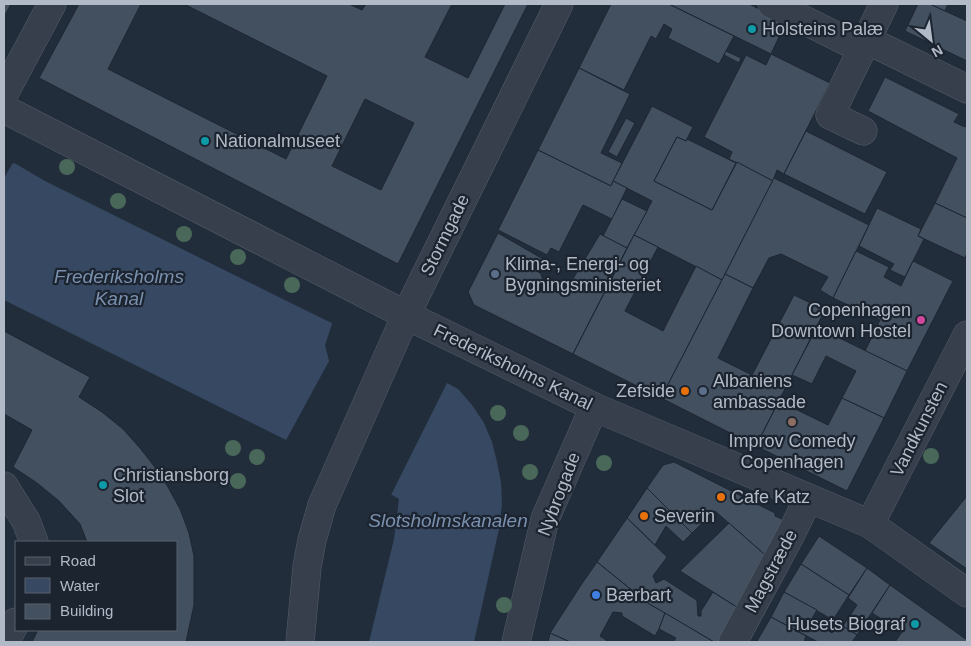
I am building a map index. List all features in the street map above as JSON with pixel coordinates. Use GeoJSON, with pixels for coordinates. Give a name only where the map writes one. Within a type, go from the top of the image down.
{"type":"FeatureCollection","features":[{"type":"Feature","properties":{"kind":"street"},"geometry":{"type":"LineString","coordinates":[[4,94],[52,4]]}},
{"type":"Feature","properties":{"kind":"street","name":"Stormgade"},"geometry":{"type":"LineString","coordinates":[[300,642],[307,566],[322,505],[406,315],[558,4]]}},
{"type":"Feature","properties":{"kind":"street"},"geometry":{"type":"LineString","coordinates":[[863,131],[830,115],[884,4]]}},
{"type":"Feature","properties":{"kind":"street"},"geometry":{"type":"LineString","coordinates":[[787,7],[864,44],[967,89]]}},
{"type":"Feature","properties":{"kind":"street","name":"Frederiksholms Kanal"},"geometry":{"type":"LineString","coordinates":[[4,109],[406,315],[594,407],[870,524],[967,593]]}},
{"type":"Feature","properties":{"kind":"street","name":"Vandkunsten"},"geometry":{"type":"LineString","coordinates":[[870,524],[967,334]]}},
{"type":"Feature","properties":{"kind":"street","name":"Nybrogade"},"geometry":{"type":"LineString","coordinates":[[516,642],[545,519],[594,407]]}},
{"type":"Feature","properties":{"kind":"street"},"geometry":{"type":"LineString","coordinates":[[4,486],[26,521],[34,541]]}},
{"type":"Feature","properties":{"kind":"street","name":"Magstræde"},"geometry":{"type":"LineString","coordinates":[[733,642],[791,534],[808,498]]}},
{"type":"Feature","properties":{"kind":"street"},"geometry":{"type":"LineString","coordinates":[[5,642],[15,624]]}},
{"type":"Feature","properties":{"kind":"water","name":"Frederiksholms Kanal"},"geometry":{"type":"Polygon","coordinates":[[[4,160],[16,164],[45,181],[389,351],[458,389],[484,423],[492,442],[501,482],[502,504],[499,529],[474,642],[369,642],[394,539],[399,499],[342,466],[4,300],[4,160]]]}},
{"type":"Feature","properties":{"kind":"pier"},"geometry":{"type":"Polygon","coordinates":[[[4,158],[14,161],[4,178],[4,158]]]}},
{"type":"Feature","properties":{"kind":"pier"},"geometry":{"type":"Polygon","coordinates":[[[333,321],[404,356],[448,381],[390,497],[341,468],[285,442],[329,361],[325,345],[333,321]]]}},
{"type":"Feature","properties":{"kind":"building"},"geometry":{"type":"Polygon","coordinates":[[[4,4],[11,4],[4,17],[4,4]]]}},
{"type":"Feature","properties":{"kind":"building","name":"Nationalmuseet"},"geometry":{"type":"Polygon","coordinates":[[[79,4],[141,4],[108,69],[286,159],[327,76],[184,4],[349,4],[362,10],[366,4],[452,4],[425,57],[468,78],[505,4],[528,4],[398,264],[39,78],[79,4]],[[365,99],[332,166],[381,190],[414,123],[365,99]]]}},
{"type":"Feature","properties":{"kind":"building"},"geometry":{"type":"Polygon","coordinates":[[[611,4],[669,4],[734,36],[719,64],[668,38],[672,29],[664,24],[656,39],[651,36],[624,90],[579,68],[611,4]]]}},
{"type":"Feature","properties":{"kind":"building","name":"Holsteins Palæ"},"geometry":{"type":"Polygon","coordinates":[[[669,4],[749,4],[786,22],[771,54],[669,4]]]}},
{"type":"Feature","properties":{"kind":"building"},"geometry":{"type":"Polygon","coordinates":[[[918,4],[930,4],[967,21],[967,61],[905,31],[918,4]]]}},
{"type":"Feature","properties":{"kind":"building"},"geometry":{"type":"Polygon","coordinates":[[[930,4],[948,4],[945,11],[930,4]]]}},
{"type":"Feature","properties":{"kind":"building"},"geometry":{"type":"Polygon","coordinates":[[[726,51],[741,58],[739,63],[724,55],[726,51]]]}},
{"type":"Feature","properties":{"kind":"building"},"geometry":{"type":"Polygon","coordinates":[[[771,54],[830,83],[784,174],[777,170],[773,181],[729,159],[732,152],[704,137],[746,55],[766,65],[771,54]]]}},
{"type":"Feature","properties":{"kind":"building"},"geometry":{"type":"Polygon","coordinates":[[[579,68],[630,94],[601,153],[622,163],[611,186],[538,150],[579,68]]]}},
{"type":"Feature","properties":{"kind":"building"},"geometry":{"type":"Polygon","coordinates":[[[885,77],[959,114],[954,122],[965,127],[967,123],[967,218],[935,203],[957,158],[868,111],[885,77]]]}},
{"type":"Feature","properties":{"kind":"building"},"geometry":{"type":"Polygon","coordinates":[[[652,106],[693,127],[686,141],[677,137],[654,181],[712,210],[737,162],[773,181],[722,280],[634,235],[652,201],[613,181],[652,106]]]}},
{"type":"Feature","properties":{"kind":"building"},"geometry":{"type":"Polygon","coordinates":[[[626,118],[635,123],[617,157],[608,152],[626,118]]]}},
{"type":"Feature","properties":{"kind":"building"},"geometry":{"type":"Polygon","coordinates":[[[806,131],[887,172],[865,214],[784,174],[806,131]]]}},
{"type":"Feature","properties":{"kind":"building"},"geometry":{"type":"Polygon","coordinates":[[[677,137],[686,141],[687,139],[736,163],[712,210],[654,181],[677,137]]]}},
{"type":"Feature","properties":{"kind":"building"},"geometry":{"type":"Polygon","coordinates":[[[538,150],[611,186],[613,181],[627,188],[612,219],[583,205],[559,252],[551,248],[547,255],[498,230],[538,150]]]}},
{"type":"Feature","properties":{"kind":"building"},"geometry":{"type":"Polygon","coordinates":[[[774,178],[869,225],[833,298],[820,290],[828,277],[781,254],[769,258],[753,288],[725,274],[774,178]]]}},
{"type":"Feature","properties":{"kind":"building"},"geometry":{"type":"Polygon","coordinates":[[[622,199],[647,211],[627,248],[603,236],[622,199]]]}},
{"type":"Feature","properties":{"kind":"building"},"geometry":{"type":"Polygon","coordinates":[[[935,203],[967,218],[967,253],[965,258],[918,236],[935,203]]]}},
{"type":"Feature","properties":{"kind":"building"},"geometry":{"type":"Polygon","coordinates":[[[877,208],[921,229],[918,236],[924,239],[905,277],[890,270],[894,264],[859,246],[877,208]]]}},
{"type":"Feature","properties":{"kind":"building"},"geometry":{"type":"Polygon","coordinates":[[[498,233],[543,259],[537,271],[541,274],[543,286],[557,292],[568,287],[600,234],[627,248],[573,354],[474,305],[468,292],[498,233]]]}},
{"type":"Feature","properties":{"kind":"building"},"geometry":{"type":"Polygon","coordinates":[[[634,235],[658,247],[625,311],[663,331],[696,266],[722,280],[661,398],[573,354],[634,235]]]}},
{"type":"Feature","properties":{"kind":"building"},"geometry":{"type":"Polygon","coordinates":[[[856,251],[889,267],[884,277],[901,286],[913,261],[953,281],[907,371],[865,351],[880,320],[833,298],[856,251]]]}},
{"type":"Feature","properties":{"kind":"building"},"geometry":{"type":"Polygon","coordinates":[[[725,274],[753,288],[718,358],[752,375],[794,295],[825,310],[756,446],[661,398],[725,274]]]}},
{"type":"Feature","properties":{"kind":"building"},"geometry":{"type":"Polygon","coordinates":[[[817,327],[907,371],[884,418],[842,398],[856,371],[826,356],[812,384],[792,375],[817,327]]]}},
{"type":"Feature","properties":{"kind":"building","name":"Christiansborg Slot"},"geometry":{"type":"Polygon","coordinates":[[[4,331],[90,377],[79,397],[123,429],[140,448],[168,487],[180,509],[189,533],[194,556],[194,605],[186,642],[32,642],[38,631],[178,631],[178,541],[87,541],[80,524],[59,501],[13,467],[32,430],[4,414],[4,331]]]}},
{"type":"Feature","properties":{"kind":"building"},"geometry":{"type":"Polygon","coordinates":[[[842,398],[884,418],[847,491],[756,446],[779,401],[828,425],[842,398]]]}},
{"type":"Feature","properties":{"kind":"building"},"geometry":{"type":"Polygon","coordinates":[[[674,462],[775,513],[775,516],[782,519],[786,532],[772,561],[715,511],[692,533],[647,488],[663,465],[674,462]]]}},
{"type":"Feature","properties":{"kind":"building"},"geometry":{"type":"Polygon","coordinates":[[[647,488],[692,533],[683,542],[666,526],[655,545],[627,518],[647,488]]]}},
{"type":"Feature","properties":{"kind":"building"},"geometry":{"type":"Polygon","coordinates":[[[967,496],[967,569],[929,543],[967,496]]]}},
{"type":"Feature","properties":{"kind":"building"},"geometry":{"type":"Polygon","coordinates":[[[627,518],[667,557],[653,576],[656,583],[664,579],[695,599],[697,601],[698,616],[701,616],[701,611],[713,592],[740,609],[720,642],[714,642],[649,604],[597,562],[627,518]]]}},
{"type":"Feature","properties":{"kind":"building"},"geometry":{"type":"Polygon","coordinates":[[[729,523],[772,561],[740,609],[680,571],[729,523]]]}},
{"type":"Feature","properties":{"kind":"building"},"geometry":{"type":"Polygon","coordinates":[[[819,536],[867,568],[849,595],[801,564],[819,536]]]}},
{"type":"Feature","properties":{"kind":"building"},"geometry":{"type":"Polygon","coordinates":[[[597,562],[649,604],[665,613],[655,636],[622,616],[622,613],[613,612],[600,636],[609,642],[570,642],[550,633],[597,562]]]}},
{"type":"Feature","properties":{"kind":"building"},"geometry":{"type":"Polygon","coordinates":[[[801,564],[849,595],[833,620],[784,592],[801,564]]]}},
{"type":"Feature","properties":{"kind":"building"},"geometry":{"type":"Polygon","coordinates":[[[867,568],[890,585],[857,635],[843,626],[857,605],[848,598],[867,568]]]}},
{"type":"Feature","properties":{"kind":"building"},"geometry":{"type":"Polygon","coordinates":[[[890,585],[967,640],[965,642],[895,642],[902,632],[872,613],[890,585]]]}},
{"type":"Feature","properties":{"kind":"building"},"geometry":{"type":"Polygon","coordinates":[[[784,592],[817,610],[811,620],[832,633],[838,623],[857,635],[852,642],[818,642],[771,617],[784,592]]]}},
{"type":"Feature","properties":{"kind":"building"},"geometry":{"type":"Polygon","coordinates":[[[665,613],[714,642],[673,642],[676,638],[659,629],[665,613]]]}},
{"type":"Feature","properties":{"kind":"building"},"geometry":{"type":"Polygon","coordinates":[[[771,617],[806,636],[804,642],[757,641],[771,617]]]}},
{"type":"Feature","properties":{"kind":"building"},"geometry":{"type":"Polygon","coordinates":[[[550,633],[570,642],[548,642],[550,633]]]}},
{"type":"Feature","properties":{"kind":"place","name":"Holsteins Palæ"},"geometry":{"type":"Point","coordinates":[752,29]}},
{"type":"Feature","properties":{"kind":"place","name":"Nationalmuseet"},"geometry":{"type":"Point","coordinates":[205,141]}},
{"type":"Feature","properties":{"kind":"place","name":"Klima-, Energi- og Bygningsministeriet"},"geometry":{"type":"Point","coordinates":[495,274]}},
{"type":"Feature","properties":{"kind":"place","name":"Copenhagen Downtown Hostel"},"geometry":{"type":"Point","coordinates":[921,320]}},
{"type":"Feature","properties":{"kind":"place","name":"Zefside"},"geometry":{"type":"Point","coordinates":[685,391]}},
{"type":"Feature","properties":{"kind":"place","name":"Albaniens ambassade"},"geometry":{"type":"Point","coordinates":[703,391]}},
{"type":"Feature","properties":{"kind":"place","name":"Improv Comedy Copenhagen"},"geometry":{"type":"Point","coordinates":[792,422]}},
{"type":"Feature","properties":{"kind":"place","name":"Christiansborg Slot"},"geometry":{"type":"Point","coordinates":[103,485]}},
{"type":"Feature","properties":{"kind":"place","name":"Cafe Katz"},"geometry":{"type":"Point","coordinates":[721,497]}},
{"type":"Feature","properties":{"kind":"place","name":"Severin"},"geometry":{"type":"Point","coordinates":[644,516]}},
{"type":"Feature","properties":{"kind":"place","name":"Bærbart"},"geometry":{"type":"Point","coordinates":[596,595]}},
{"type":"Feature","properties":{"kind":"place","name":"Husets Biograf"},"geometry":{"type":"Point","coordinates":[915,624]}},
{"type":"Feature","properties":{"kind":"water label","name":"Slotsholmskanalen"},"geometry":{"type":"Point","coordinates":[448,520]}}]}
